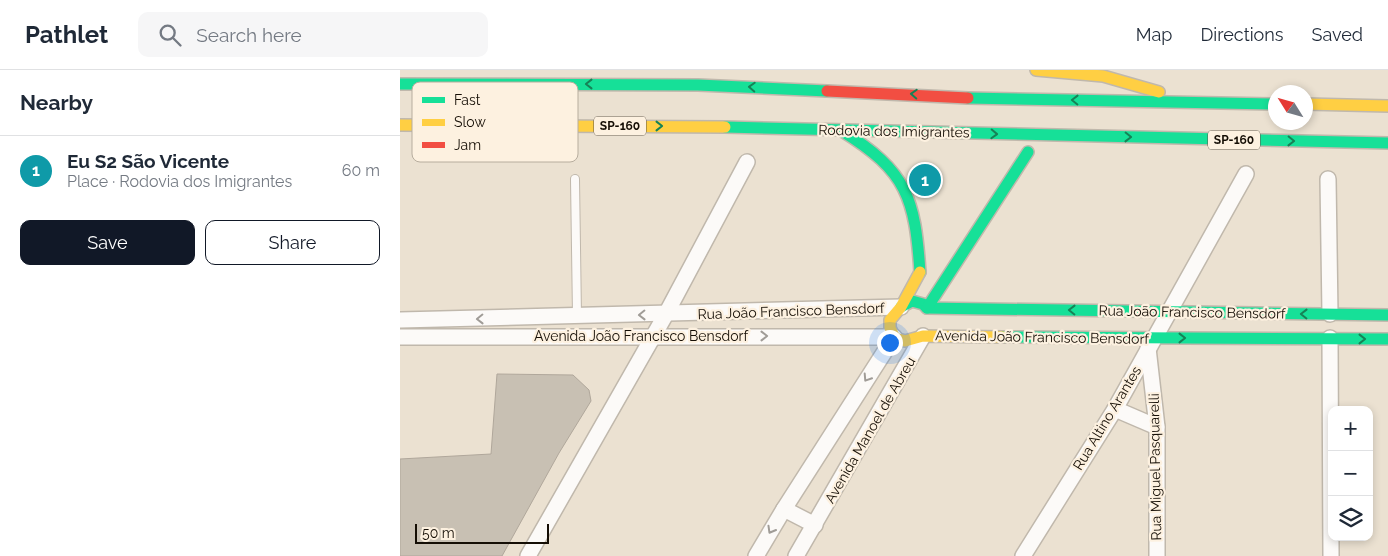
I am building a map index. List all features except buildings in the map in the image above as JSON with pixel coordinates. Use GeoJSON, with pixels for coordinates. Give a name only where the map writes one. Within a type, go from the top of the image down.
{"type":"FeatureCollection","features":[{"type":"Feature","properties":{"kind":"main road"},"geometry":{"type":"LineString","coordinates":[[1036,70],[1102,73],[1194,103]]}},
{"type":"Feature","properties":{"kind":"main road"},"geometry":{"type":"LineString","coordinates":[[578,85],[698,85],[1016,100],[1268,104]]}},
{"type":"Feature","properties":{"kind":"main road"},"geometry":{"type":"LineString","coordinates":[[1313,104],[1388,106]]}},
{"type":"Feature","properties":{"kind":"main road","name":"Rodovia dos Imigrantes"},"geometry":{"type":"LineString","coordinates":[[578,126],[697,126],[1388,143]]}},
{"type":"Feature","properties":{"kind":"main road","name":"Avenida Manoel de Abreu"},"geometry":{"type":"LineString","coordinates":[[840,130],[865,144],[887,161],[903,184],[914,209],[920,272],[901,307],[890,320],[890,327],[894,337]]}},
{"type":"Feature","properties":{"kind":"main road"},"geometry":{"type":"LineString","coordinates":[[929,328],[927,308],[1028,152],[1037,145],[1080,136]]}},
{"type":"Feature","properties":{"kind":"main road"},"geometry":{"type":"LineString","coordinates":[[948,274],[948,296],[956,308]]}},
{"type":"Feature","properties":{"kind":"main road","name":"Rua João Francisco Bensdorf"},"geometry":{"type":"LineString","coordinates":[[901,307],[912,301],[923,304],[927,308],[1168,312],[1267,326],[1330,314],[1388,315]]}},
{"type":"Feature","properties":{"kind":"main road","name":"Avenida João Francisco Bensdorf"},"geometry":{"type":"LineString","coordinates":[[894,337],[903,342],[929,328],[1152,343],[1267,326],[1330,338],[1388,339]]}},
{"type":"Feature","properties":{"kind":"street"},"geometry":{"type":"LineString","coordinates":[[528,556],[666,314],[747,162]]}},
{"type":"Feature","properties":{"kind":"street","name":"Rua Altino Arantes"},"geometry":{"type":"LineString","coordinates":[[1023,556],[1115,409],[1246,174]]}},
{"type":"Feature","properties":{"kind":"street"},"geometry":{"type":"LineString","coordinates":[[1328,178],[1330,314]]}},
{"type":"Feature","properties":{"kind":"street","name":"Rua João Francisco Bensdorf"},"geometry":{"type":"LineString","coordinates":[[400,320],[901,307]]}},
{"type":"Feature","properties":{"kind":"street","name":"Avenida Manoel de Abreu"},"geometry":{"type":"LineString","coordinates":[[796,556],[929,328]]}},
{"type":"Feature","properties":{"kind":"street","name":"Avenida João Francisco Bensdorf"},"geometry":{"type":"LineString","coordinates":[[400,337],[894,337]]}},
{"type":"Feature","properties":{"kind":"street","name":"Avenida Manoel de Abreu"},"geometry":{"type":"LineString","coordinates":[[756,556],[894,337]]}},
{"type":"Feature","properties":{"kind":"street"},"geometry":{"type":"LineString","coordinates":[[1330,338],[1331,556]]}},
{"type":"Feature","properties":{"kind":"street","name":"Rua Miguel Pasquarelli"},"geometry":{"type":"LineString","coordinates":[[1152,343],[1157,427],[1157,556]]}},
{"type":"Feature","properties":{"kind":"street"},"geometry":{"type":"LineString","coordinates":[[1115,409],[1157,427]]}},
{"type":"Feature","properties":{"kind":"street"},"geometry":{"type":"LineString","coordinates":[[784,509],[814,525]]}},
{"type":"Feature","properties":{"kind":"lane"},"geometry":{"type":"LineString","coordinates":[[575,180],[577,316]]}},
{"type":"Feature","properties":{"kind":"traffic: fast"},"geometry":{"type":"LineString","coordinates":[[400,84],[412,84]]}},
{"type":"Feature","properties":{"kind":"traffic: fast"},"geometry":{"type":"LineString","coordinates":[[578,85],[698,85],[827,91]]}},
{"type":"Feature","properties":{"kind":"traffic: fast"},"geometry":{"type":"LineString","coordinates":[[968,98],[1268,104]]}},
{"type":"Feature","properties":{"kind":"traffic: fast"},"geometry":{"type":"LineString","coordinates":[[725,127],[1388,143]]}},
{"type":"Feature","properties":{"kind":"traffic: fast"},"geometry":{"type":"LineString","coordinates":[[842,131],[881,160],[904,189],[915,224],[920,272]]}},
{"type":"Feature","properties":{"kind":"traffic: fast"},"geometry":{"type":"LineString","coordinates":[[927,308],[1028,152]]}},
{"type":"Feature","properties":{"kind":"traffic: fast"},"geometry":{"type":"LineString","coordinates":[[901,307],[912,301],[923,304],[927,308],[1388,315]]}},
{"type":"Feature","properties":{"kind":"traffic: fast"},"geometry":{"type":"LineString","coordinates":[[1003,337],[1388,339]]}},
{"type":"Feature","properties":{"kind":"traffic: slow"},"geometry":{"type":"LineString","coordinates":[[1036,70],[1103,76],[1159,92]]}},
{"type":"Feature","properties":{"kind":"traffic: slow"},"geometry":{"type":"LineString","coordinates":[[1313,104],[1388,106]]}},
{"type":"Feature","properties":{"kind":"traffic: slow"},"geometry":{"type":"LineString","coordinates":[[400,125],[412,125]]}},
{"type":"Feature","properties":{"kind":"traffic: slow"},"geometry":{"type":"LineString","coordinates":[[578,126],[725,127]]}},
{"type":"Feature","properties":{"kind":"traffic: slow"},"geometry":{"type":"LineString","coordinates":[[920,272],[901,307],[890,320],[890,328],[895,338],[905,341],[923,336],[1003,337]]}},
{"type":"Feature","properties":{"kind":"traffic: jam"},"geometry":{"type":"LineString","coordinates":[[827,91],[968,98]]}},
{"type":"Feature","properties":{"kind":"place","name":"Eu S2 São Vicente"},"geometry":{"type":"Point","coordinates":[925,180]}}]}
